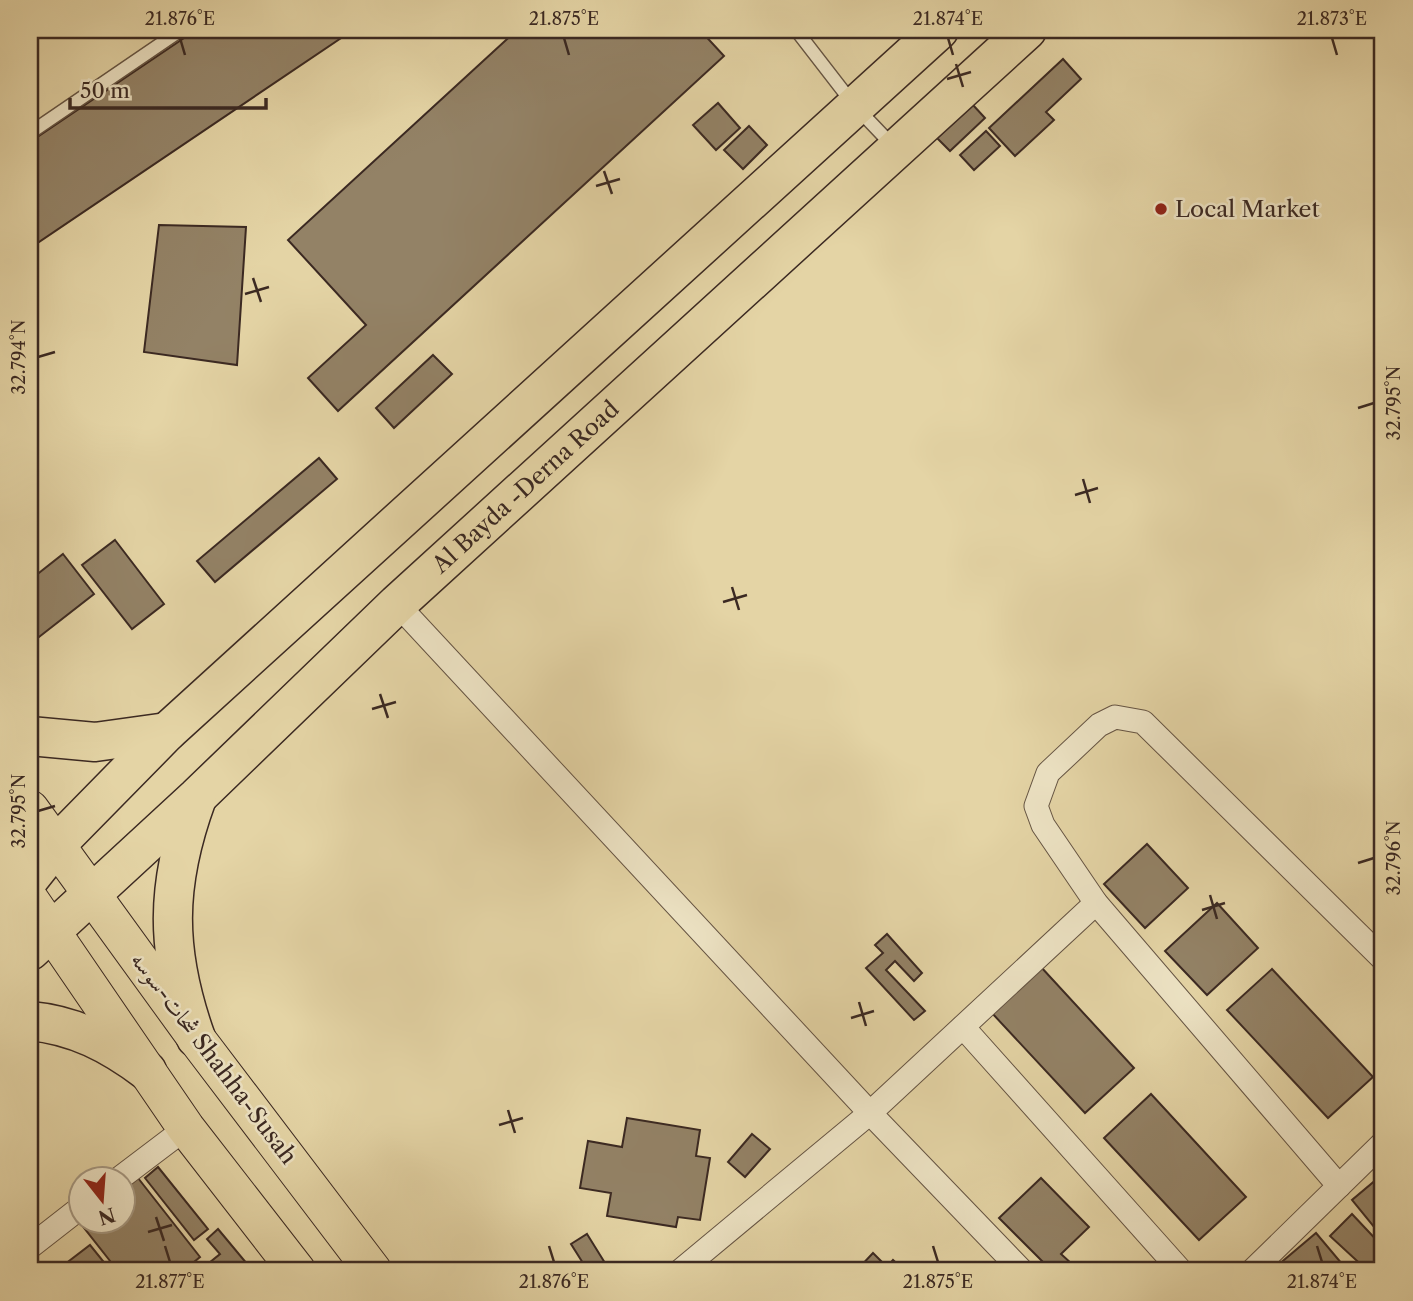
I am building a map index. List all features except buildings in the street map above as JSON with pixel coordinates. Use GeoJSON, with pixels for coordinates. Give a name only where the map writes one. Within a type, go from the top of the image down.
{"type":"FeatureCollection","features":[{"type":"Feature","properties":{"kind":"highway"},"geometry":{"type":"LineString","coordinates":[[30,878],[57,844],[167,732],[939,30]]}},
{"type":"Feature","properties":{"kind":"highway","name":"Al Bayda -Derna Road"},"geometry":{"type":"LineString","coordinates":[[37,927],[93,893],[397,604],[1027,30]]}},
{"type":"Feature","properties":{"kind":"highway"},"geometry":{"type":"LineString","coordinates":[[30,736],[95,742],[167,732]]}},
{"type":"Feature","properties":{"kind":"highway"},"geometry":{"type":"LineString","coordinates":[[196,1038],[182,999],[174,959],[171,917],[180,849],[197,797]]}},
{"type":"Feature","properties":{"kind":"highway"},"geometry":{"type":"LineString","coordinates":[[30,1021],[85,1033],[118,1049],[147,1071]]}},
{"type":"Feature","properties":{"kind":"main road","name":"شحات-سوسه Shahha-Susah"},"geometry":{"type":"LineString","coordinates":[[30,809],[196,1038],[373,1271]]}},
{"type":"Feature","properties":{"kind":"main road"},"geometry":{"type":"LineString","coordinates":[[37,927],[147,1071],[186,1128],[297,1271]]}},
{"type":"Feature","properties":{"kind":"street"},"geometry":{"type":"LineString","coordinates":[[397,604],[870,1113],[1022,1271]]}},
{"type":"Feature","properties":{"kind":"street"},"geometry":{"type":"LineString","coordinates":[[1339,1186],[1096,903],[1043,825],[1036,806],[1048,773],[1099,725],[1115,717],[1143,722],[1383,959]]}},
{"type":"Feature","properties":{"kind":"street"},"geometry":{"type":"LineString","coordinates":[[680,1271],[870,1113],[1096,903]]}},
{"type":"Feature","properties":{"kind":"street"},"geometry":{"type":"LineString","coordinates":[[963,1027],[1181,1271]]}},
{"type":"Feature","properties":{"kind":"street"},"geometry":{"type":"LineString","coordinates":[[136,1166],[186,1128]]}},
{"type":"Feature","properties":{"kind":"street"},"geometry":{"type":"LineString","coordinates":[[1252,1271],[1383,1143]]}},
{"type":"Feature","properties":{"kind":"street"},"geometry":{"type":"LineString","coordinates":[[30,1247],[66,1219]]}},
{"type":"Feature","properties":{"kind":"lane"},"geometry":{"type":"LineString","coordinates":[[30,134],[181,30]]}},
{"type":"Feature","properties":{"kind":"lane"},"geometry":{"type":"LineString","coordinates":[[796,30],[854,105],[895,149]]}},
{"type":"Feature","properties":{"kind":"place","name":"Local Market"},"geometry":{"type":"Point","coordinates":[1161,209]}}]}
